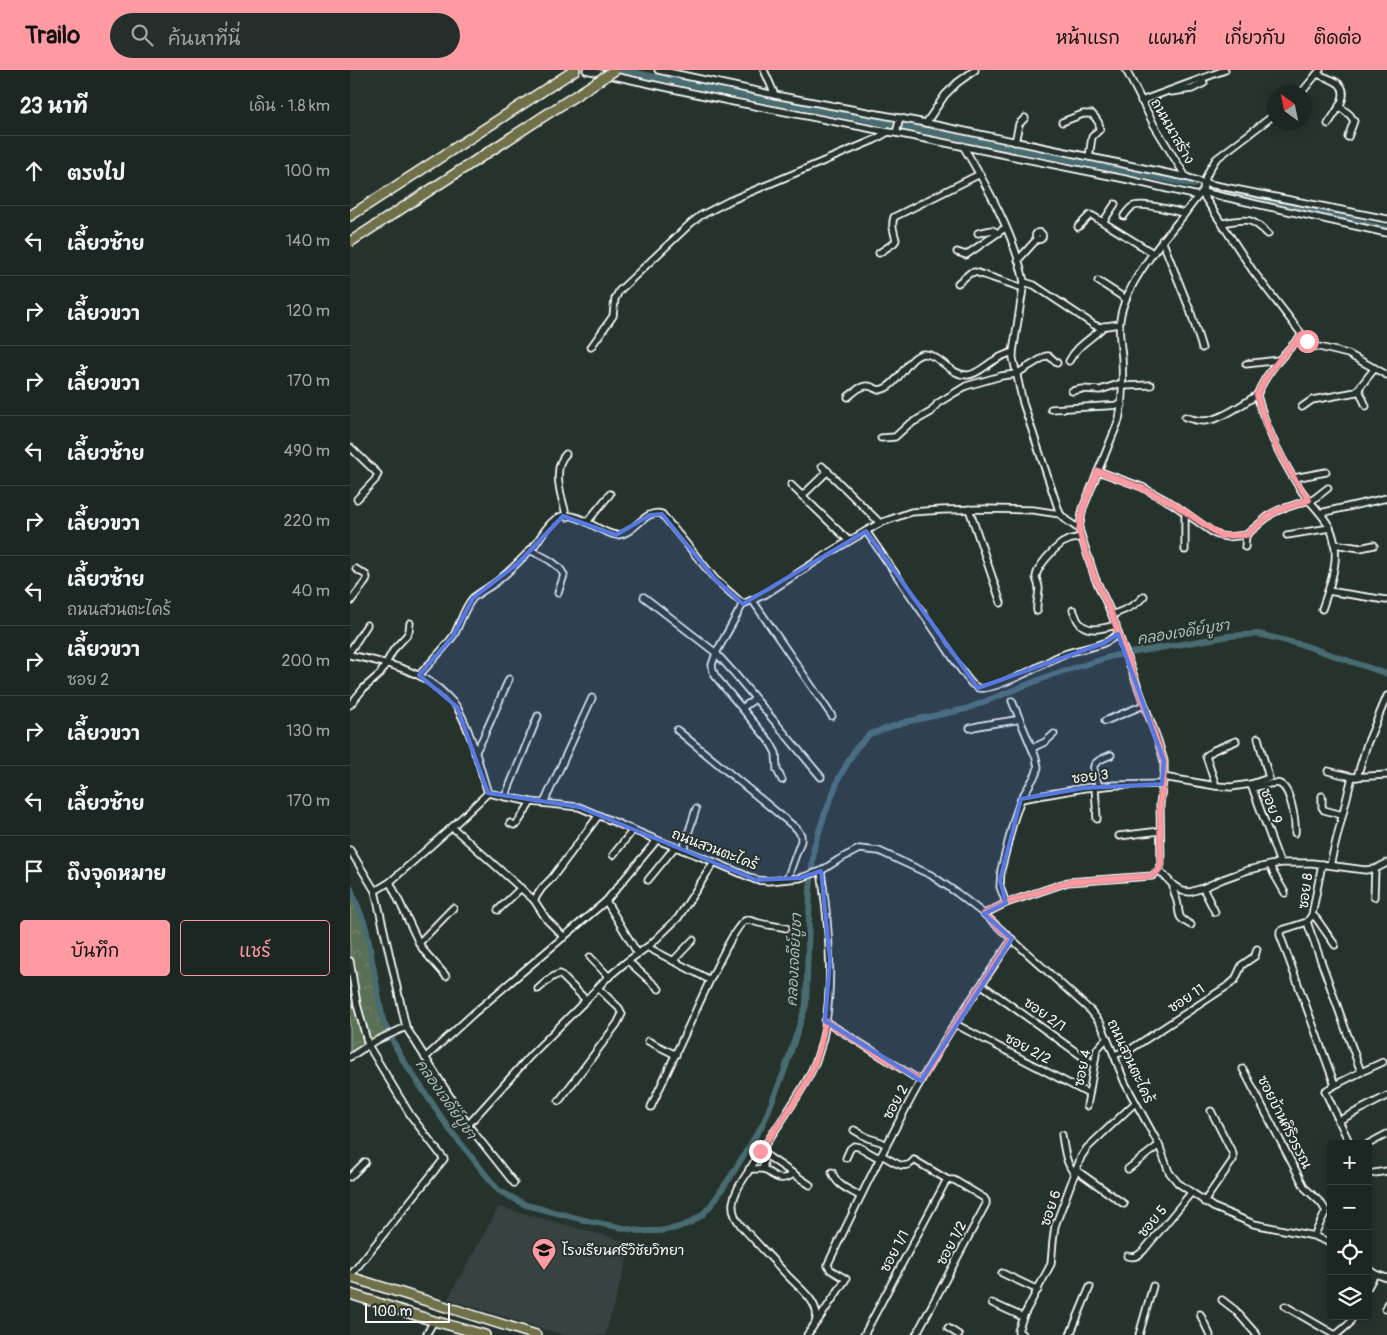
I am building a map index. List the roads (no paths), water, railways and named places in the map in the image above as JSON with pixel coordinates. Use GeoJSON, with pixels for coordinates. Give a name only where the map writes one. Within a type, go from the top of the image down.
{"type":"FeatureCollection","features":[{"type":"Feature","properties":{"kind":"highway"},"geometry":{"type":"LineString","coordinates":[[350,216],[575,70]]}},
{"type":"Feature","properties":{"kind":"highway"},"geometry":{"type":"LineString","coordinates":[[350,242],[614,70]]}},
{"type":"Feature","properties":{"kind":"highway"},"geometry":{"type":"LineString","coordinates":[[350,1276],[536,1335]]}},
{"type":"Feature","properties":{"kind":"highway"},"geometry":{"type":"LineString","coordinates":[[352,1298],[485,1335]]}},
{"type":"Feature","properties":{"kind":"street"},"geometry":{"type":"LineString","coordinates":[[586,70],[729,101],[888,132],[897,132],[1387,234]]}},
{"type":"Feature","properties":{"kind":"street"},"geometry":{"type":"LineString","coordinates":[[658,70],[900,120],[926,123],[1186,177],[1204,183],[1387,219]]}},
{"type":"Feature","properties":{"kind":"street"},"geometry":{"type":"LineString","coordinates":[[764,70],[775,94]]}},
{"type":"Feature","properties":{"kind":"street"},"geometry":{"type":"LineString","coordinates":[[926,123],[945,95],[957,83],[975,70]]}},
{"type":"Feature","properties":{"kind":"street","name":"ถนนนาสร้าง"},"geometry":{"type":"LineString","coordinates":[[1126,70],[1154,125],[1186,177]]}},
{"type":"Feature","properties":{"kind":"street"},"geometry":{"type":"LineString","coordinates":[[1141,101],[1225,70]]}},
{"type":"Feature","properties":{"kind":"street"},"geometry":{"type":"LineString","coordinates":[[1308,85],[1318,72],[1342,88],[1343,94],[1339,106],[1328,124]]}},
{"type":"Feature","properties":{"kind":"street"},"geometry":{"type":"LineString","coordinates":[[1166,91],[1176,92],[1204,83]]}},
{"type":"Feature","properties":{"kind":"street"},"geometry":{"type":"LineString","coordinates":[[1339,106],[1354,121],[1348,137]]}},
{"type":"Feature","properties":{"kind":"street"},"geometry":{"type":"LineString","coordinates":[[1062,122],[1083,114],[1092,114],[1095,117],[1100,129],[1092,137],[1089,157]]}},
{"type":"Feature","properties":{"kind":"street"},"geometry":{"type":"LineString","coordinates":[[1015,142],[1019,124],[1025,118]]}},
{"type":"Feature","properties":{"kind":"street"},"geometry":{"type":"LineString","coordinates":[[984,914],[1006,903],[1068,882],[1152,876],[1159,870],[1161,864],[1160,804],[1164,761],[1116,625],[1095,578],[1079,530],[1083,508],[1119,420],[1122,405],[1123,370],[1120,324],[1122,308],[1126,299],[1162,240],[1200,194],[1211,166],[1216,159],[1267,119]]}},
{"type":"Feature","properties":{"kind":"street"},"geometry":{"type":"LineString","coordinates":[[897,132],[900,120]]}},
{"type":"Feature","properties":{"kind":"street"},"geometry":{"type":"LineString","coordinates":[[592,347],[613,316],[618,291],[690,223],[729,201],[874,140],[888,132]]}},
{"type":"Feature","properties":{"kind":"street"},"geometry":{"type":"LineString","coordinates":[[963,146],[980,174],[1018,260],[1023,285],[1013,352],[1016,374],[1023,403],[1060,514],[1079,530]]}},
{"type":"Feature","properties":{"kind":"street"},"geometry":{"type":"LineString","coordinates":[[879,254],[896,240],[892,230],[894,218],[980,174]]}},
{"type":"Feature","properties":{"kind":"street"},"geometry":{"type":"LineString","coordinates":[[1200,194],[1222,223],[1253,271],[1307,341],[1315,346],[1348,354],[1387,375]]}},
{"type":"Feature","properties":{"kind":"street"},"geometry":{"type":"LineString","coordinates":[[1103,222],[1115,204]]}},
{"type":"Feature","properties":{"kind":"street"},"geometry":{"type":"LineString","coordinates":[[1124,216],[1130,207],[1135,205],[1146,205],[1184,214]]}},
{"type":"Feature","properties":{"kind":"street"},"geometry":{"type":"LineString","coordinates":[[1078,227],[1090,215],[1153,253]]}},
{"type":"Feature","properties":{"kind":"street"},"geometry":{"type":"LineString","coordinates":[[1222,223],[1246,219],[1253,221],[1268,234]]}},
{"type":"Feature","properties":{"kind":"street"},"geometry":{"type":"LineString","coordinates":[[957,252],[966,255],[1005,228]]}},
{"type":"Feature","properties":{"kind":"street"},"geometry":{"type":"LineString","coordinates":[[978,233],[992,230],[998,233]]}},
{"type":"Feature","properties":{"kind":"street"},"geometry":{"type":"LineString","coordinates":[[1018,260],[1037,239]]}},
{"type":"Feature","properties":{"kind":"street"},"geometry":{"type":"LineString","coordinates":[[1162,240],[1190,310],[1202,348]]}},
{"type":"Feature","properties":{"kind":"street"},"geometry":{"type":"LineString","coordinates":[[958,284],[970,273],[975,272],[1023,285],[1034,286],[1085,320],[1100,327],[1120,324]]}},
{"type":"Feature","properties":{"kind":"street"},"geometry":{"type":"LineString","coordinates":[[1098,281],[1126,299]]}},
{"type":"Feature","properties":{"kind":"street"},"geometry":{"type":"LineString","coordinates":[[1069,361],[1079,346],[1104,326]]}},
{"type":"Feature","properties":{"kind":"street"},"geometry":{"type":"LineString","coordinates":[[1185,417],[1206,421],[1236,408],[1257,395],[1279,360],[1302,335]]}},
{"type":"Feature","properties":{"kind":"street"},"geometry":{"type":"LineString","coordinates":[[848,397],[857,389],[865,386],[870,386],[877,390],[886,388],[899,378],[914,359],[921,354],[934,357],[950,370],[968,375],[1000,356],[1013,352]]}},
{"type":"Feature","properties":{"kind":"street"},"geometry":{"type":"LineString","coordinates":[[881,438],[895,437],[908,424],[931,412],[938,403],[966,386],[1001,376],[1016,374],[1046,356],[1050,356],[1057,363]]}},
{"type":"Feature","properties":{"kind":"street"},"geometry":{"type":"LineString","coordinates":[[1246,364],[1279,360]]}},
{"type":"Feature","properties":{"kind":"street"},"geometry":{"type":"LineString","coordinates":[[1302,407],[1312,400],[1354,393],[1359,390],[1374,368]]}},
{"type":"Feature","properties":{"kind":"street"},"geometry":{"type":"LineString","coordinates":[[1072,391],[1082,389],[1100,390],[1122,384],[1151,385]]}},
{"type":"Feature","properties":{"kind":"street"},"geometry":{"type":"LineString","coordinates":[[1359,390],[1366,406]]}},
{"type":"Feature","properties":{"kind":"street"},"geometry":{"type":"LineString","coordinates":[[1257,395],[1271,436],[1294,478],[1330,528],[1336,564],[1333,580],[1322,608]]}},
{"type":"Feature","properties":{"kind":"street"},"geometry":{"type":"LineString","coordinates":[[1051,409],[1122,405]]}},
{"type":"Feature","properties":{"kind":"street"},"geometry":{"type":"LineString","coordinates":[[350,448],[378,474],[375,480],[357,499]]}},
{"type":"Feature","properties":{"kind":"street"},"geometry":{"type":"LineString","coordinates":[[566,454],[560,462],[559,491],[567,517]]}},
{"type":"Feature","properties":{"kind":"street"},"geometry":{"type":"LineString","coordinates":[[822,466],[880,523]]}},
{"type":"Feature","properties":{"kind":"street"},"geometry":{"type":"LineString","coordinates":[[1098,471],[1142,488],[1174,504],[1221,536],[1246,535],[1271,514],[1310,501],[1328,488]]}},
{"type":"Feature","properties":{"kind":"street"},"geometry":{"type":"LineString","coordinates":[[802,496],[828,472]]}},
{"type":"Feature","properties":{"kind":"street"},"geometry":{"type":"LineString","coordinates":[[1294,478],[1326,472]]}},
{"type":"Feature","properties":{"kind":"street"},"geometry":{"type":"LineString","coordinates":[[791,484],[849,541]]}},
{"type":"Feature","properties":{"kind":"street"},"geometry":{"type":"LineString","coordinates":[[587,522],[610,494]]}},
{"type":"Feature","properties":{"kind":"street"},"geometry":{"type":"LineString","coordinates":[[1320,513],[1387,498]]}},
{"type":"Feature","properties":{"kind":"street"},"geometry":{"type":"LineString","coordinates":[[782,780],[777,770],[776,753],[770,742],[713,671],[712,665],[716,654],[743,604],[766,594],[880,523],[912,512],[969,509],[1033,510],[1060,514]]}},
{"type":"Feature","properties":{"kind":"street"},"geometry":{"type":"LineString","coordinates":[[969,509],[1001,603]]}},
{"type":"Feature","properties":{"kind":"street"},"geometry":{"type":"LineString","coordinates":[[419,676],[453,636],[473,598],[498,581],[517,564],[546,529],[562,516],[587,522],[616,535],[624,533],[650,515],[657,512],[662,514],[715,579],[743,604]]}},
{"type":"Feature","properties":{"kind":"street"},"geometry":{"type":"LineString","coordinates":[[1185,513],[1185,550]]}},
{"type":"Feature","properties":{"kind":"street"},"geometry":{"type":"LineString","coordinates":[[1287,535],[1330,528]]}},
{"type":"Feature","properties":{"kind":"street"},"geometry":{"type":"LineString","coordinates":[[866,531],[957,663],[978,688],[998,684],[1040,667],[1058,657],[1104,643],[1113,639],[1118,634]]}},
{"type":"Feature","properties":{"kind":"street"},"geometry":{"type":"LineString","coordinates":[[1245,547],[1246,535]]}},
{"type":"Feature","properties":{"kind":"street"},"geometry":{"type":"LineString","coordinates":[[1037,611],[1036,603],[1039,588],[1036,576],[1042,563],[1063,543],[1081,537]]}},
{"type":"Feature","properties":{"kind":"street"},"geometry":{"type":"LineString","coordinates":[[1334,544],[1360,548],[1374,545]]}},
{"type":"Feature","properties":{"kind":"street"},"geometry":{"type":"LineString","coordinates":[[530,550],[562,571],[564,575],[558,593]]}},
{"type":"Feature","properties":{"kind":"street"},"geometry":{"type":"LineString","coordinates":[[350,602],[367,578],[366,575],[356,569]]}},
{"type":"Feature","properties":{"kind":"street"},"geometry":{"type":"LineString","coordinates":[[1328,591],[1386,600]]}},
{"type":"Feature","properties":{"kind":"street"},"geometry":{"type":"LineString","coordinates":[[1112,615],[1133,606],[1144,596]]}},
{"type":"Feature","properties":{"kind":"street"},"geometry":{"type":"LineString","coordinates":[[644,597],[716,654],[821,777]]}},
{"type":"Feature","properties":{"kind":"street"},"geometry":{"type":"LineString","coordinates":[[753,600],[832,716]]}},
{"type":"Feature","properties":{"kind":"street"},"geometry":{"type":"LineString","coordinates":[[1073,610],[1078,621],[1086,627],[1102,629],[1116,625]]}},
{"type":"Feature","properties":{"kind":"street"},"geometry":{"type":"LineString","coordinates":[[350,704],[380,674],[394,649],[407,635],[410,623]]}},
{"type":"Feature","properties":{"kind":"street"},"geometry":{"type":"LineString","coordinates":[[350,651],[367,625]]}},
{"type":"Feature","properties":{"kind":"street"},"geometry":{"type":"LineString","coordinates":[[350,655],[386,663],[419,676],[442,690],[457,707],[467,729],[488,793],[390,882],[375,891]]}},
{"type":"Feature","properties":{"kind":"street"},"geometry":{"type":"LineString","coordinates":[[475,753],[509,679]]}},
{"type":"Feature","properties":{"kind":"street"},"geometry":{"type":"LineString","coordinates":[[1330,865],[1342,814],[1354,776],[1387,696]]}},
{"type":"Feature","properties":{"kind":"street"},"geometry":{"type":"LineString","coordinates":[[544,803],[592,698]]}},
{"type":"Feature","properties":{"kind":"street"},"geometry":{"type":"LineString","coordinates":[[742,708],[756,699]]}},
{"type":"Feature","properties":{"kind":"street"},"geometry":{"type":"LineString","coordinates":[[1006,903],[1000,887],[1014,819],[1021,799],[1038,767],[1012,701]]}},
{"type":"Feature","properties":{"kind":"street"},"geometry":{"type":"LineString","coordinates":[[1105,722],[1144,705]]}},
{"type":"Feature","properties":{"kind":"street"},"geometry":{"type":"LineString","coordinates":[[505,796],[538,716]]}},
{"type":"Feature","properties":{"kind":"street"},"geometry":{"type":"LineString","coordinates":[[970,728],[993,722],[1003,723],[1020,719]]}},
{"type":"Feature","properties":{"kind":"street"},"geometry":{"type":"LineString","coordinates":[[677,730],[797,829],[801,835],[801,841],[787,879]]}},
{"type":"Feature","properties":{"kind":"street"},"geometry":{"type":"LineString","coordinates":[[1032,748],[1045,742],[1054,734]]}},
{"type":"Feature","properties":{"kind":"street"},"geometry":{"type":"LineString","coordinates":[[1252,786],[1269,778],[1258,738]]}},
{"type":"Feature","properties":{"kind":"street"},"geometry":{"type":"LineString","coordinates":[[1216,786],[1206,756],[1214,750],[1236,741]]}},
{"type":"Feature","properties":{"kind":"street"},"geometry":{"type":"LineString","coordinates":[[1097,819],[1097,787],[1093,766],[1099,760],[1111,755]]}},
{"type":"Feature","properties":{"kind":"street"},"geometry":{"type":"LineString","coordinates":[[1328,771],[1354,776],[1386,775],[1387,768]]}},
{"type":"Feature","properties":{"kind":"street","name":"ซอย 9"},"geometry":{"type":"LineString","coordinates":[[1163,777],[1216,786],[1252,786],[1280,863]]}},
{"type":"Feature","properties":{"kind":"street","name":"ซอย 3"},"geometry":{"type":"LineString","coordinates":[[1021,799],[1115,785],[1162,784]]}},
{"type":"Feature","properties":{"kind":"street"},"geometry":{"type":"LineString","coordinates":[[1252,786],[1273,784],[1283,786],[1292,806],[1295,832]]}},
{"type":"Feature","properties":{"kind":"street","name":"ถนนสวนตะไคร้"},"geometry":{"type":"LineString","coordinates":[[488,793],[531,802],[579,808],[756,880],[768,881],[800,878],[817,872],[859,849],[879,851],[931,875],[984,914],[1091,1011],[1107,1038],[1135,1103],[1159,1144],[1169,1172],[1178,1183],[1213,1207],[1254,1224],[1314,1236],[1327,1241]]}},
{"type":"Feature","properties":{"kind":"street"},"geometry":{"type":"LineString","coordinates":[[1322,796],[1322,807],[1324,810],[1342,814]]}},
{"type":"Feature","properties":{"kind":"street"},"geometry":{"type":"LineString","coordinates":[[510,823],[517,824],[531,802]]}},
{"type":"Feature","properties":{"kind":"street"},"geometry":{"type":"LineString","coordinates":[[683,850],[696,809]]}},
{"type":"Feature","properties":{"kind":"street"},"geometry":{"type":"LineString","coordinates":[[534,900],[598,815]]}},
{"type":"Feature","properties":{"kind":"street"},"geometry":{"type":"LineString","coordinates":[[452,827],[534,900],[547,920],[564,938]]}},
{"type":"Feature","properties":{"kind":"street"},"geometry":{"type":"LineString","coordinates":[[613,855],[633,830]]}},
{"type":"Feature","properties":{"kind":"street"},"geometry":{"type":"LineString","coordinates":[[1119,836],[1160,831]]}},
{"type":"Feature","properties":{"kind":"street"},"geometry":{"type":"LineString","coordinates":[[425,1058],[474,1013],[606,901],[657,840]]}},
{"type":"Feature","properties":{"kind":"street"},"geometry":{"type":"LineString","coordinates":[[648,880],[675,847]]}},
{"type":"Feature","properties":{"kind":"street"},"geometry":{"type":"LineString","coordinates":[[350,850],[375,891],[403,1028],[425,1058],[468,1125],[514,1183]]}},
{"type":"Feature","properties":{"kind":"street"},"geometry":{"type":"LineString","coordinates":[[468,1125],[530,1056],[609,977],[647,948],[678,918],[714,862]]}},
{"type":"Feature","properties":{"kind":"street"},"geometry":{"type":"LineString","coordinates":[[1159,870],[1173,885],[1190,892],[1248,870],[1280,863],[1322,864],[1365,870],[1375,869],[1387,863]]}},
{"type":"Feature","properties":{"kind":"street","name":"ซอย 8"},"geometry":{"type":"LineString","coordinates":[[1322,864],[1312,916],[1316,918],[1335,945]]}},
{"type":"Feature","properties":{"kind":"street"},"geometry":{"type":"LineString","coordinates":[[1270,865],[1285,892]]}},
{"type":"Feature","properties":{"kind":"street"},"geometry":{"type":"LineString","coordinates":[[1374,897],[1375,869]]}},
{"type":"Feature","properties":{"kind":"street"},"geometry":{"type":"LineString","coordinates":[[807,1335],[816,1324],[815,1308],[803,1291],[742,1227],[733,1212],[735,1195],[810,1075],[821,1045],[828,1005],[830,960],[827,912],[817,872]]}},
{"type":"Feature","properties":{"kind":"street"},"geometry":{"type":"LineString","coordinates":[[390,882],[419,943],[446,976]]}},
{"type":"Feature","properties":{"kind":"street"},"geometry":{"type":"LineString","coordinates":[[1173,885],[1178,914],[1191,925]]}},
{"type":"Feature","properties":{"kind":"street"},"geometry":{"type":"LineString","coordinates":[[498,910],[521,888]]}},
{"type":"Feature","properties":{"kind":"street"},"geometry":{"type":"LineString","coordinates":[[1203,888],[1215,912]]}},
{"type":"Feature","properties":{"kind":"street"},"geometry":{"type":"LineString","coordinates":[[606,901],[638,954]]}},
{"type":"Feature","properties":{"kind":"street"},"geometry":{"type":"LineString","coordinates":[[419,943],[453,908]]}},
{"type":"Feature","properties":{"kind":"street"},"geometry":{"type":"LineString","coordinates":[[1312,916],[1307,922],[1280,931],[1280,935],[1335,1085]]}},
{"type":"Feature","properties":{"kind":"street"},"geometry":{"type":"LineString","coordinates":[[651,1107],[710,980],[730,940],[741,923],[745,920],[750,920],[760,924],[786,928]]}},
{"type":"Feature","properties":{"kind":"street"},"geometry":{"type":"LineString","coordinates":[[1307,922],[1361,1072]]}},
{"type":"Feature","properties":{"kind":"street"},"geometry":{"type":"LineString","coordinates":[[673,961],[693,940]]}},
{"type":"Feature","properties":{"kind":"street","name":"ซอย 2"},"geometry":{"type":"LineString","coordinates":[[816,1324],[846,1279],[831,1270],[828,1264],[880,1156],[955,1024],[1012,940]]}},
{"type":"Feature","properties":{"kind":"street"},"geometry":{"type":"LineString","coordinates":[[647,948],[710,980]]}},
{"type":"Feature","properties":{"kind":"street","name":"ซอย 11"},"geometry":{"type":"LineString","coordinates":[[1114,1055],[1131,1049],[1229,985],[1235,980],[1242,965],[1255,956],[1257,948]]}},
{"type":"Feature","properties":{"kind":"street"},"geometry":{"type":"LineString","coordinates":[[590,957],[609,977]]}},
{"type":"Feature","properties":{"kind":"street"},"geometry":{"type":"LineString","coordinates":[[350,961],[357,1004],[371,1044],[410,1116],[444,1159],[350,1276]]}},
{"type":"Feature","properties":{"kind":"street"},"geometry":{"type":"LineString","coordinates":[[628,961],[659,989]]}},
{"type":"Feature","properties":{"kind":"street"},"geometry":{"type":"LineString","coordinates":[[538,989],[552,977],[560,974],[586,1000]]}},
{"type":"Feature","properties":{"kind":"street","name":"ซอย 2/1"},"geometry":{"type":"LineString","coordinates":[[982,985],[1094,1064]]}},
{"type":"Feature","properties":{"kind":"street"},"geometry":{"type":"LineString","coordinates":[[559,1101],[617,1024],[622,1014],[619,1008],[598,988]]}},
{"type":"Feature","properties":{"kind":"street"},"geometry":{"type":"LineString","coordinates":[[825,1021],[921,1081]]}},
{"type":"Feature","properties":{"kind":"street","name":"ซอย 2/2"},"geometry":{"type":"LineString","coordinates":[[955,1024],[1089,1094]]}},
{"type":"Feature","properties":{"kind":"street"},"geometry":{"type":"LineString","coordinates":[[350,1058],[371,1044],[403,1028]]}},
{"type":"Feature","properties":{"kind":"street","name":"ซอย 4"},"geometry":{"type":"LineString","coordinates":[[1087,1106],[1097,1049],[1107,1038]]}},
{"type":"Feature","properties":{"kind":"street"},"geometry":{"type":"LineString","coordinates":[[648,1041],[676,1055]]}},
{"type":"Feature","properties":{"kind":"street"},"geometry":{"type":"LineString","coordinates":[[1348,1140],[1325,1091],[1383,1062]]}},
{"type":"Feature","properties":{"kind":"street","name":"ซอยบ้านศิริวรรณ"},"geometry":{"type":"LineString","coordinates":[[1244,1068],[1305,1188],[1321,1203],[1326,1211],[1314,1236]]}},
{"type":"Feature","properties":{"kind":"street"},"geometry":{"type":"LineString","coordinates":[[1338,1120],[1387,1096]]}},
{"type":"Feature","properties":{"kind":"street","name":"ซอย 6"},"geometry":{"type":"LineString","coordinates":[[1023,1335],[1018,1331],[1023,1317],[1051,1264],[1055,1226],[1081,1157],[1087,1148],[1135,1103]]}},
{"type":"Feature","properties":{"kind":"street"},"geometry":{"type":"LineString","coordinates":[[1204,1202],[1233,1160],[1233,1154],[1211,1111]]}},
{"type":"Feature","properties":{"kind":"street"},"geometry":{"type":"LineString","coordinates":[[854,1130],[886,1145]]}},
{"type":"Feature","properties":{"kind":"street"},"geometry":{"type":"LineString","coordinates":[[1372,1142],[1387,1134]]}},
{"type":"Feature","properties":{"kind":"street"},"geometry":{"type":"LineString","coordinates":[[1062,1135],[1063,1146],[1070,1169],[1124,1204]]}},
{"type":"Feature","properties":{"kind":"street"},"geometry":{"type":"LineString","coordinates":[[1128,1169],[1159,1144]]}},
{"type":"Feature","properties":{"kind":"street"},"geometry":{"type":"LineString","coordinates":[[846,1158],[850,1149],[854,1146],[880,1156]]}},
{"type":"Feature","properties":{"kind":"street"},"geometry":{"type":"LineString","coordinates":[[762,1152],[764,1170]]}},
{"type":"Feature","properties":{"kind":"street"},"geometry":{"type":"LineString","coordinates":[[762,1152],[810,1185]]}},
{"type":"Feature","properties":{"kind":"street","name":"ซอย 1/2"},"geometry":{"type":"LineString","coordinates":[[880,1156],[904,1166],[911,1164],[914,1160],[948,1180],[954,1180],[986,1201],[916,1335]]}},
{"type":"Feature","properties":{"kind":"street"},"geometry":{"type":"LineString","coordinates":[[350,1177],[365,1162]]}},
{"type":"Feature","properties":{"kind":"street"},"geometry":{"type":"LineString","coordinates":[[750,1169],[764,1170],[773,1176],[781,1178],[787,1178],[794,1174]]}},
{"type":"Feature","properties":{"kind":"street"},"geometry":{"type":"LineString","coordinates":[[1372,1173],[1387,1171]]}},
{"type":"Feature","properties":{"kind":"street"},"geometry":{"type":"LineString","coordinates":[[832,1172],[835,1180],[860,1196]]}},
{"type":"Feature","properties":{"kind":"street","name":"ซอย 1/1"},"geometry":{"type":"LineString","coordinates":[[864,1335],[944,1184],[948,1180]]}},
{"type":"Feature","properties":{"kind":"street","name":"ซอย 5"},"geometry":{"type":"LineString","coordinates":[[1127,1256],[1133,1258],[1144,1250],[1191,1193]]}},
{"type":"Feature","properties":{"kind":"street"},"geometry":{"type":"LineString","coordinates":[[1372,1272],[1387,1278]]}},
{"type":"Feature","properties":{"kind":"street"},"geometry":{"type":"LineString","coordinates":[[1002,1273],[1038,1290]]}},
{"type":"Feature","properties":{"kind":"street"},"geometry":{"type":"LineString","coordinates":[[1372,1280],[1375,1274]]}},
{"type":"Feature","properties":{"kind":"street"},"geometry":{"type":"LineString","coordinates":[[1139,1335],[1153,1286]]}},
{"type":"Feature","properties":{"kind":"street"},"geometry":{"type":"LineString","coordinates":[[1070,1335],[1090,1287]]}},
{"type":"Feature","properties":{"kind":"street"},"geometry":{"type":"LineString","coordinates":[[1222,1300],[1257,1335]]}},
{"type":"Feature","properties":{"kind":"street"},"geometry":{"type":"LineString","coordinates":[[992,1303],[1023,1317]]}},
{"type":"Feature","properties":{"kind":"street"},"geometry":{"type":"LineString","coordinates":[[1285,1306],[1339,1334],[1351,1320]]}},
{"type":"Feature","properties":{"kind":"street"},"geometry":{"type":"LineString","coordinates":[[1200,1314],[1210,1335]]}},
{"type":"Feature","properties":{"kind":"street"},"geometry":{"type":"LineString","coordinates":[[426,1335],[434,1321]]}},
{"type":"Feature","properties":{"kind":"street"},"geometry":{"type":"LineString","coordinates":[[948,1328],[959,1335]]}},
{"type":"Feature","properties":{"kind":"waterway"},"geometry":{"type":"LineString","coordinates":[[622,70],[1194,185]]}},
{"type":"Feature","properties":{"kind":"waterway"},"geometry":{"type":"LineString","coordinates":[[1208,188],[1387,229]]}},
{"type":"Feature","properties":{"kind":"waterway","name":"คลองเจดีย์บูชา"},"geometry":{"type":"LineString","coordinates":[[350,887],[366,927],[383,1021],[401,1057],[450,1130],[498,1190],[526,1205],[588,1221],[639,1231],[659,1231],[676,1228],[690,1223],[702,1215],[712,1204],[763,1124],[784,1072],[806,1005],[810,890],[814,847],[839,778],[856,748],[870,734],[905,722],[966,709],[1054,674],[1113,656],[1229,636],[1258,634],[1303,645],[1387,674]]}},
{"type":"Feature","properties":{"kind":"place","name":"โรงเรียนศรีวิชัยวิทยา"},"geometry":{"type":"Point","coordinates":[544,1271]}}]}
